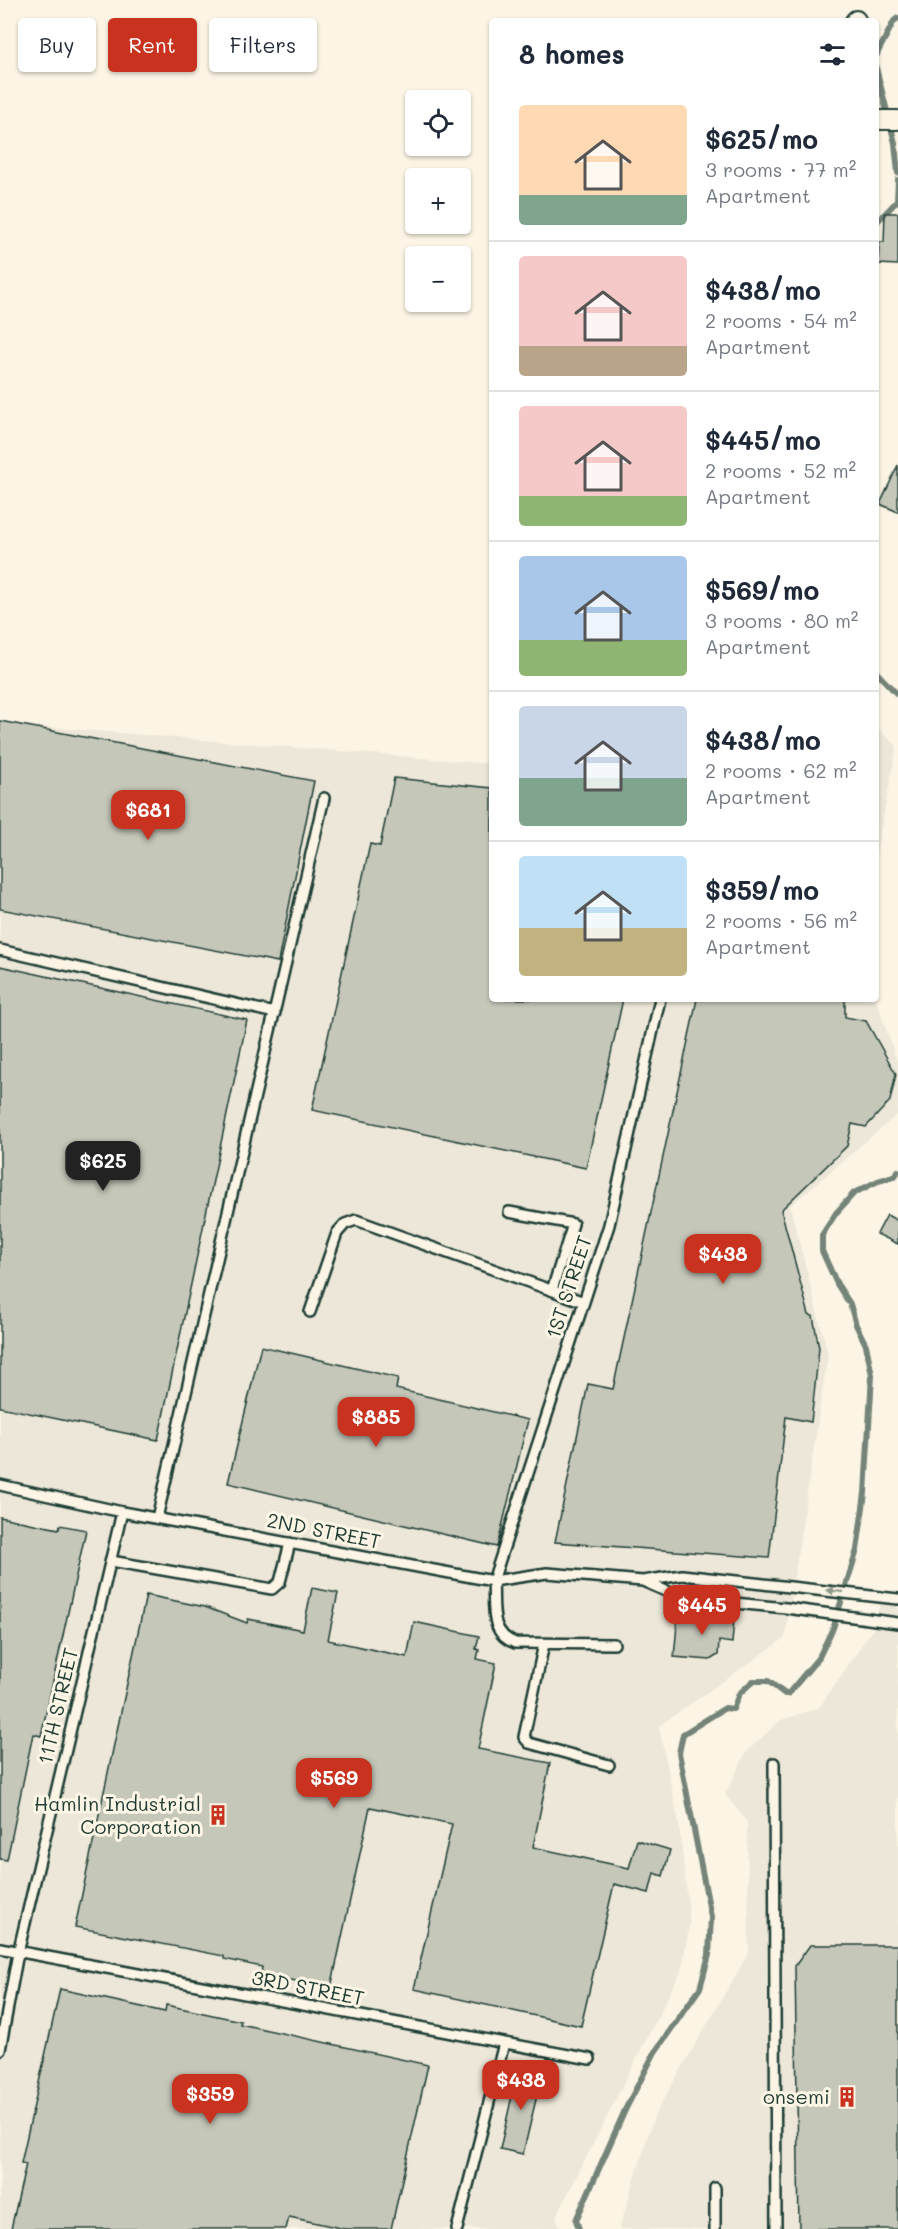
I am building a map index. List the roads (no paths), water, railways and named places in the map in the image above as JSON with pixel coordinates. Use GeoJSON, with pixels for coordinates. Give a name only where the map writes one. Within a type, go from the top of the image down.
{"type":"FeatureCollection","features":[{"type":"Feature","properties":{"kind":"street"},"geometry":{"type":"LineString","coordinates":[[879,120],[898,120]]}},
{"type":"Feature","properties":{"kind":"lane"},"geometry":{"type":"LineString","coordinates":[[157,1518],[324,798]]}},
{"type":"Feature","properties":{"kind":"lane"},"geometry":{"type":"LineString","coordinates":[[0,950],[275,1013]]}},
{"type":"Feature","properties":{"kind":"lane","name":"1ST STREET"},"geometry":{"type":"LineString","coordinates":[[493,1581],[609,1225],[659,1002]]}},
{"type":"Feature","properties":{"kind":"lane"},"geometry":{"type":"LineString","coordinates":[[509,1212],[573,1224],[552,1290]]}},
{"type":"Feature","properties":{"kind":"lane"},"geometry":{"type":"LineString","coordinates":[[310,1312],[337,1233],[345,1224],[356,1220],[584,1302]]}},
{"type":"Feature","properties":{"kind":"lane","name":"2ND STREET"},"geometry":{"type":"LineString","coordinates":[[0,1485],[122,1512],[493,1581],[547,1573],[643,1581]]}},
{"type":"Feature","properties":{"kind":"lane","name":"11TH STREET"},"geometry":{"type":"LineString","coordinates":[[0,2050],[18,1953],[122,1512]]}},
{"type":"Feature","properties":{"kind":"lane"},"geometry":{"type":"LineString","coordinates":[[111,1561],[272,1588],[280,1582],[290,1543]]}},
{"type":"Feature","properties":{"kind":"lane"},"geometry":{"type":"LineString","coordinates":[[643,1581],[682,1575],[898,1599]]}},
{"type":"Feature","properties":{"kind":"lane"},"geometry":{"type":"LineString","coordinates":[[493,1581],[496,1627],[504,1639],[515,1643],[614,1644]]}},
{"type":"Feature","properties":{"kind":"lane"},"geometry":{"type":"LineString","coordinates":[[643,1581],[682,1598],[786,1608],[898,1623]]}},
{"type":"Feature","properties":{"kind":"lane"},"geometry":{"type":"LineString","coordinates":[[544,1644],[524,1737],[529,1743],[609,1765]]}},
{"type":"Feature","properties":{"kind":"lane"},"geometry":{"type":"LineString","coordinates":[[774,1763],[776,2229]]}},
{"type":"Feature","properties":{"kind":"lane","name":"3RD STREET"},"geometry":{"type":"LineString","coordinates":[[0,1948],[590,2059]]}},
{"type":"Feature","properties":{"kind":"lane"},"geometry":{"type":"LineString","coordinates":[[457,2229],[504,2043]]}},
{"type":"Feature","properties":{"kind":"lane"},"geometry":{"type":"LineString","coordinates":[[715,2188],[715,2229]]}},
{"type":"Feature","properties":{"kind":"waterway"},"geometry":{"type":"LineString","coordinates":[[879,50],[894,21],[898,18]]}},
{"type":"Feature","properties":{"kind":"waterway"},"geometry":{"type":"LineString","coordinates":[[879,80],[895,143],[898,173]]}},
{"type":"Feature","properties":{"kind":"waterway"},"geometry":{"type":"LineString","coordinates":[[879,220],[897,201],[898,180]]}},
{"type":"Feature","properties":{"kind":"waterway"},"geometry":{"type":"LineString","coordinates":[[879,675],[898,695]]}},
{"type":"Feature","properties":{"kind":"waterway"},"geometry":{"type":"LineString","coordinates":[[579,2229],[576,2220],[626,2108],[655,2052],[700,1988],[709,1955],[711,1917],[679,1753],[683,1734],[725,1708],[733,1709],[739,1694],[753,1681],[768,1681],[788,1694],[819,1657],[833,1628],[857,1550],[865,1493],[872,1375],[866,1345],[856,1325],[850,1304],[837,1284],[822,1251],[822,1235],[836,1213],[854,1193],[878,1181],[895,1176],[898,1171]]}},
{"type":"Feature","properties":{"kind":"place","name":"Hamlin Industrial Corporation"},"geometry":{"type":"Point","coordinates":[218,1815]}},
{"type":"Feature","properties":{"kind":"place","name":"onsemi"},"geometry":{"type":"Point","coordinates":[847,2097]}}]}
